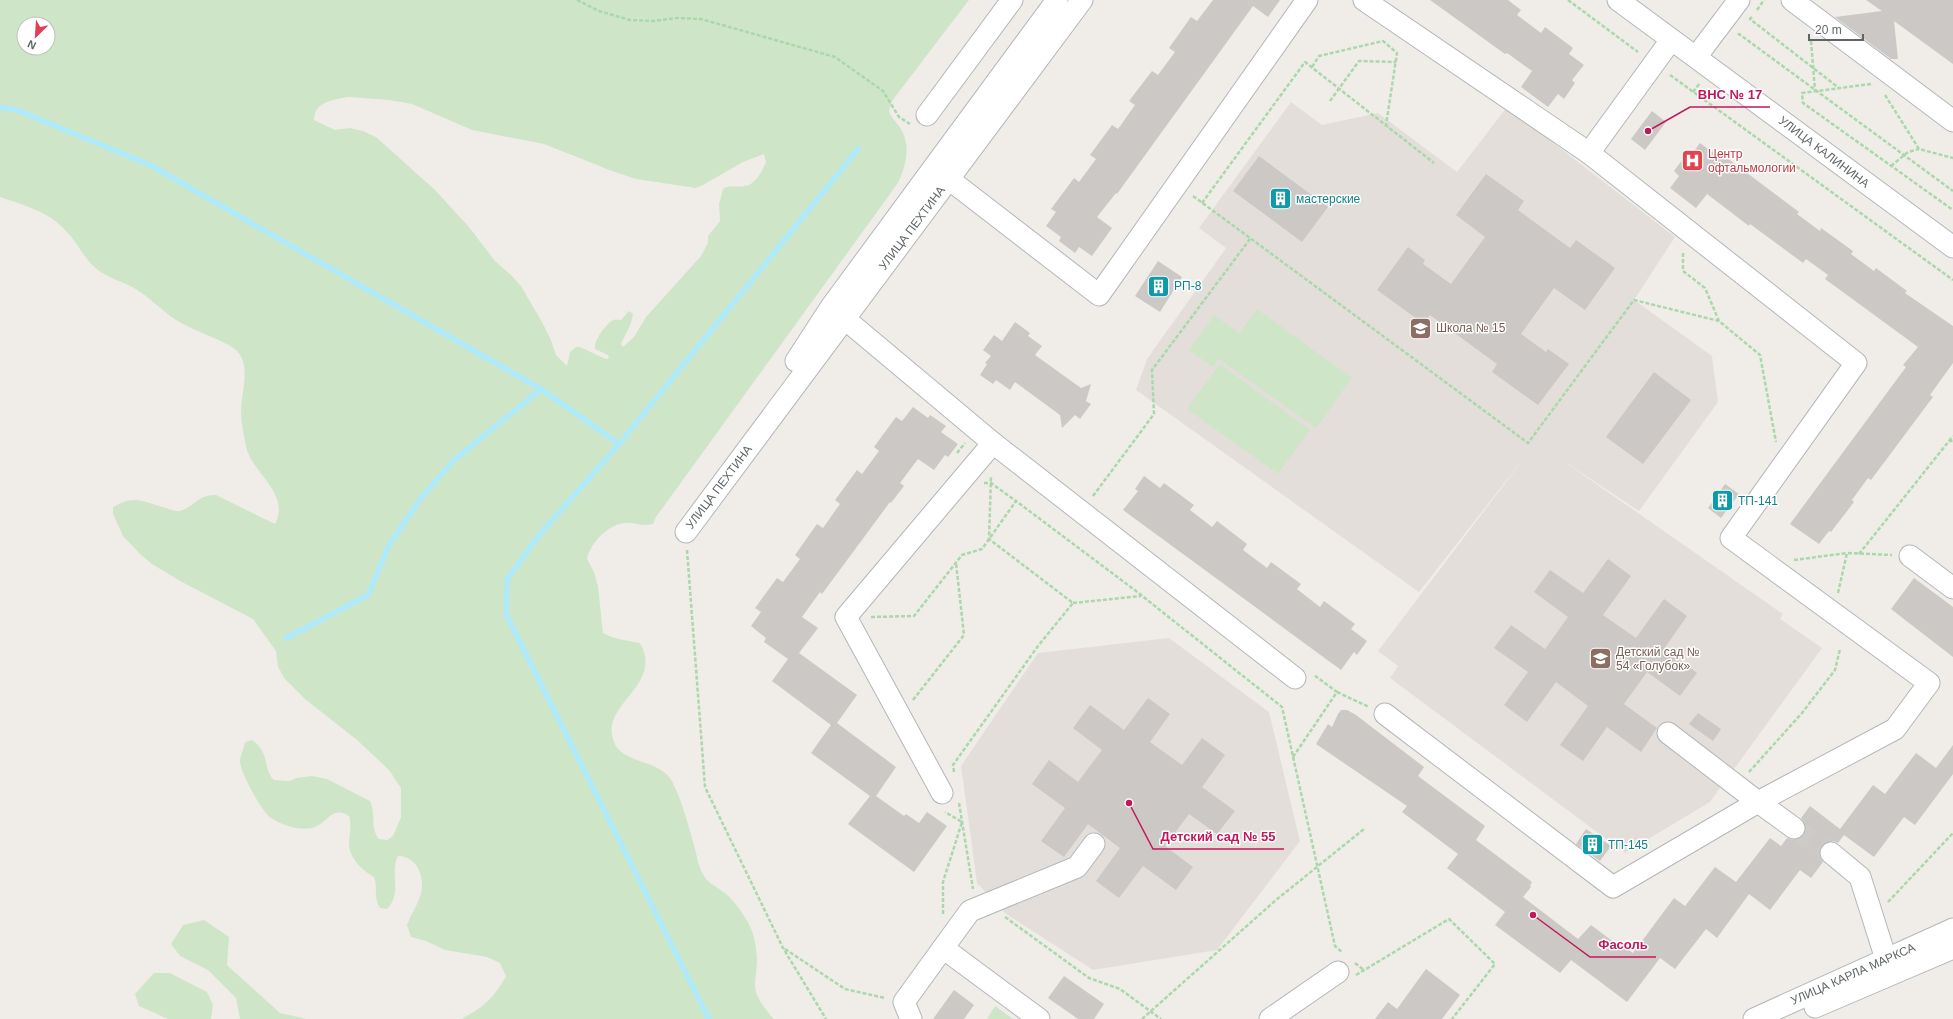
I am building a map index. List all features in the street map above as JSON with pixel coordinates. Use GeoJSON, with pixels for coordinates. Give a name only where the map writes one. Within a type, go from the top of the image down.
{"type":"FeatureCollection","features":[{"type":"Feature","properties":{"kind":"street"},"geometry":{"type":"LineString","coordinates":[[919,120],[1012,0]]}},
{"type":"Feature","properties":{"kind":"street","name":"УЛИЦА ПЕХТИНА"},"geometry":{"type":"LineString","coordinates":[[942,173],[1057,0]]}},
{"type":"Feature","properties":{"kind":"street","name":"УЛИЦА ПЕХТИНА"},"geometry":{"type":"LineString","coordinates":[[686,532],[838,313],[942,173],[1082,0]]}},
{"type":"Feature","properties":{"kind":"street"},"geometry":{"type":"LineString","coordinates":[[942,173],[1099,295],[1307,0]]}},
{"type":"Feature","properties":{"kind":"street"},"geometry":{"type":"LineString","coordinates":[[1364,0],[1590,153],[1856,362],[1731,538],[1929,683],[1895,729],[1758,802],[1613,887],[1385,714]]}},
{"type":"Feature","properties":{"kind":"street","name":"УЛИЦА КАЛИНИНА"},"geometry":{"type":"LineString","coordinates":[[1618,0],[1670,40],[1704,63],[1953,247]]}},
{"type":"Feature","properties":{"kind":"street"},"geometry":{"type":"LineString","coordinates":[[1704,63],[1739,0]]}},
{"type":"Feature","properties":{"kind":"street"},"geometry":{"type":"LineString","coordinates":[[1792,0],[1953,121]]}},
{"type":"Feature","properties":{"kind":"street"},"geometry":{"type":"LineString","coordinates":[[1590,153],[1670,40]]}},
{"type":"Feature","properties":{"kind":"street"},"geometry":{"type":"LineString","coordinates":[[838,313],[993,443],[1303,676]]}},
{"type":"Feature","properties":{"kind":"street"},"geometry":{"type":"LineString","coordinates":[[950,796],[900,716],[846,617],[993,443]]}},
{"type":"Feature","properties":{"kind":"street"},"geometry":{"type":"LineString","coordinates":[[1910,556],[1953,588]]}},
{"type":"Feature","properties":{"kind":"street"},"geometry":{"type":"LineString","coordinates":[[1668,733],[1794,828]]}},
{"type":"Feature","properties":{"kind":"street"},"geometry":{"type":"LineString","coordinates":[[908,1011],[943,948],[970,912],[1077,868],[1094,844]]}},
{"type":"Feature","properties":{"kind":"street"},"geometry":{"type":"LineString","coordinates":[[1830,853],[1860,877],[1886,959]]}},
{"type":"Feature","properties":{"kind":"street","name":"УЛИЦА КАРЛА МАРКСА"},"geometry":{"type":"LineString","coordinates":[[1754,1019],[1953,929]]}},
{"type":"Feature","properties":{"kind":"street"},"geometry":{"type":"LineString","coordinates":[[943,948],[1039,1019]]}},
{"type":"Feature","properties":{"kind":"street","name":"УЛИЦА КАРЛА МАРКСА"},"geometry":{"type":"LineString","coordinates":[[1787,1019],[1953,948]]}},
{"type":"Feature","properties":{"kind":"street"},"geometry":{"type":"LineString","coordinates":[[1270,1019],[1347,967]]}},
{"type":"Feature","properties":{"kind":"path"},"geometry":{"type":"LineString","coordinates":[[577,0],[599,11],[630,20],[654,21],[677,18],[701,19],[835,57],[883,91],[899,117],[919,120]]}},
{"type":"Feature","properties":{"kind":"path"},"geometry":{"type":"LineString","coordinates":[[1568,0],[1953,280]]}},
{"type":"Feature","properties":{"kind":"path"},"geometry":{"type":"LineString","coordinates":[[1764,0],[1750,19],[1840,88]]}},
{"type":"Feature","properties":{"kind":"path"},"geometry":{"type":"LineString","coordinates":[[1734,40],[1739,34],[1953,192]]}},
{"type":"Feature","properties":{"kind":"path"},"geometry":{"type":"LineString","coordinates":[[1312,67],[1319,56],[1383,41],[1397,53],[1386,126]]}},
{"type":"Feature","properties":{"kind":"path"},"geometry":{"type":"LineString","coordinates":[[1811,41],[1815,90]]}},
{"type":"Feature","properties":{"kind":"path"},"geometry":{"type":"LineString","coordinates":[[1330,101],[1359,61],[1396,62]]}},
{"type":"Feature","properties":{"kind":"path"},"geometry":{"type":"LineString","coordinates":[[1202,203],[1305,62],[1434,163]]}},
{"type":"Feature","properties":{"kind":"path"},"geometry":{"type":"LineString","coordinates":[[1693,92],[1704,63]]}},
{"type":"Feature","properties":{"kind":"path"},"geometry":{"type":"LineString","coordinates":[[1877,83],[1815,90],[1802,93],[1803,103],[1953,210]]}},
{"type":"Feature","properties":{"kind":"path"},"geometry":{"type":"LineString","coordinates":[[1881,90],[1919,149]]}},
{"type":"Feature","properties":{"kind":"path"},"geometry":{"type":"LineString","coordinates":[[1892,166],[1908,152],[1919,149],[1953,158]]}},
{"type":"Feature","properties":{"kind":"path"},"geometry":{"type":"LineString","coordinates":[[1176,185],[1528,443],[1634,300],[1719,321],[1760,355],[1779,459],[1784,463]]}},
{"type":"Feature","properties":{"kind":"path"},"geometry":{"type":"LineString","coordinates":[[1684,227],[1683,270],[1705,288],[1719,321]]}},
{"type":"Feature","properties":{"kind":"path"},"geometry":{"type":"LineString","coordinates":[[1094,502],[1092,496],[1154,414],[1152,370],[1250,238]]}},
{"type":"Feature","properties":{"kind":"path"},"geometry":{"type":"LineString","coordinates":[[954,456],[976,428]]}},
{"type":"Feature","properties":{"kind":"path"},"geometry":{"type":"LineString","coordinates":[[1859,554],[1953,436]]}},
{"type":"Feature","properties":{"kind":"path"},"geometry":{"type":"LineString","coordinates":[[989,540],[991,472]]}},
{"type":"Feature","properties":{"kind":"path"},"geometry":{"type":"LineString","coordinates":[[961,481],[991,483],[1142,596],[1282,707],[1335,946],[1347,967]]}},
{"type":"Feature","properties":{"kind":"path"},"geometry":{"type":"LineString","coordinates":[[846,617],[914,616],[962,555],[982,549],[1016,501]]}},
{"type":"Feature","properties":{"kind":"path"},"geometry":{"type":"LineString","coordinates":[[686,532],[705,787],[783,948],[826,1019]]}},
{"type":"Feature","properties":{"kind":"path"},"geometry":{"type":"LineString","coordinates":[[989,540],[1073,603],[1142,596]]}},
{"type":"Feature","properties":{"kind":"path"},"geometry":{"type":"LineString","coordinates":[[1787,560],[1847,553]]}},
{"type":"Feature","properties":{"kind":"path"},"geometry":{"type":"LineString","coordinates":[[900,716],[964,635],[956,562]]}},
{"type":"Feature","properties":{"kind":"path"},"geometry":{"type":"LineString","coordinates":[[1073,603],[1038,646],[953,765],[950,796],[962,822],[973,890],[1009,921],[1089,978],[1120,989],[1161,1019]]}},
{"type":"Feature","properties":{"kind":"path"},"geometry":{"type":"LineString","coordinates":[[1737,786],[1802,713],[1835,670],[1840,649]]}},
{"type":"Feature","properties":{"kind":"path"},"geometry":{"type":"LineString","coordinates":[[1303,676],[1385,714]]}},
{"type":"Feature","properties":{"kind":"path"},"geometry":{"type":"LineString","coordinates":[[1293,758],[1336,692]]}},
{"type":"Feature","properties":{"kind":"path"},"geometry":{"type":"LineString","coordinates":[[943,919],[943,882],[962,822],[950,796]]}},
{"type":"Feature","properties":{"kind":"path"},"geometry":{"type":"LineString","coordinates":[[1142,1019],[1276,900],[1364,829]]}},
{"type":"Feature","properties":{"kind":"path"},"geometry":{"type":"LineString","coordinates":[[1873,918],[1953,833]]}},
{"type":"Feature","properties":{"kind":"path"},"geometry":{"type":"LineString","coordinates":[[1347,967],[1364,970],[1449,919],[1495,964],[1452,1019]]}},
{"type":"Feature","properties":{"kind":"path"},"geometry":{"type":"LineString","coordinates":[[783,948],[845,989],[908,1011]]}},
{"type":"Feature","properties":{"kind":"path"},"geometry":{"type":"LineString","coordinates":[[1347,967],[1364,970]]}},
{"type":"Feature","properties":{"kind":"shaded area","name":"Школа № 15"},"geometry":{"type":"Polygon","coordinates":[[[1291,102],[1322,125],[1378,113],[1457,172],[1507,107],[1675,237],[1634,300],[1712,356],[1718,402],[1639,511],[1559,458],[1783,614],[1780,619],[1822,648],[1710,802],[1625,853],[1390,678],[1398,666],[1378,651],[1531,449],[1419,592],[1136,390],[1147,359],[1226,248],[1199,228],[1291,102]]]}},
{"type":"Feature","properties":{"kind":"shaded area"},"geometry":{"type":"Polygon","coordinates":[[[1169,638],[1269,712],[1300,841],[1217,950],[1093,970],[1005,913],[977,883],[961,766],[1038,653],[1169,638]]]}},
{"type":"Feature","properties":{"kind":"green space"},"geometry":{"type":"Polygon","coordinates":[[[0,0],[969,0],[892,101],[889,111],[901,129],[907,149],[905,163],[898,183],[656,517],[653,524],[644,525],[624,523],[616,525],[597,539],[589,552],[587,559],[594,572],[598,586],[603,633],[616,638],[640,643],[645,657],[644,670],[640,681],[617,712],[612,723],[612,735],[616,745],[622,752],[630,757],[649,764],[667,774],[673,783],[683,807],[704,876],[709,882],[730,897],[741,911],[752,931],[757,954],[755,990],[762,1003],[774,1019],[462,1019],[486,1002],[497,990],[506,976],[500,963],[487,957],[445,950],[426,941],[411,937],[407,925],[418,902],[422,885],[416,865],[405,857],[398,856],[395,870],[395,890],[392,903],[387,909],[380,908],[376,896],[374,877],[354,860],[350,850],[349,816],[343,813],[334,814],[317,826],[302,829],[280,823],[267,814],[258,801],[241,768],[240,762],[245,742],[252,740],[262,750],[268,771],[274,780],[290,781],[296,778],[312,776],[327,779],[370,801],[373,811],[376,835],[379,839],[387,840],[393,836],[401,817],[401,788],[389,770],[357,740],[305,699],[285,679],[278,667],[276,651],[253,619],[180,581],[152,564],[123,536],[113,514],[113,507],[128,501],[140,500],[178,511],[187,508],[199,499],[209,495],[216,495],[275,524],[279,513],[278,503],[269,484],[255,466],[246,447],[241,416],[245,371],[244,363],[241,356],[232,347],[190,328],[134,288],[95,268],[60,224],[27,206],[0,197],[0,0]],[[349,97],[326,102],[318,109],[314,120],[335,130],[350,128],[363,131],[376,137],[435,190],[469,227],[495,261],[521,286],[542,322],[551,340],[556,355],[567,366],[570,352],[576,347],[580,347],[606,359],[609,358],[608,355],[595,349],[596,341],[601,332],[611,321],[621,320],[629,311],[633,314],[631,323],[621,344],[623,347],[634,337],[646,317],[701,256],[708,243],[708,236],[720,221],[719,204],[723,189],[728,187],[749,185],[758,177],[766,162],[764,154],[743,162],[696,188],[636,179],[544,144],[472,130],[412,104],[389,100],[349,97]]]}},
{"type":"Feature","properties":{"kind":"green space"},"geometry":{"type":"Polygon","coordinates":[[[1257,309],[1352,378],[1316,428],[1219,359],[1213,367],[1189,350],[1214,315],[1239,333],[1257,309]]]}},
{"type":"Feature","properties":{"kind":"green space"},"geometry":{"type":"Polygon","coordinates":[[[1220,364],[1310,430],[1278,474],[1187,409],[1220,364]]]}},
{"type":"Feature","properties":{"kind":"green space"},"geometry":{"type":"Polygon","coordinates":[[[204,920],[229,937],[227,965],[280,1013],[307,1019],[240,1019],[236,998],[208,970],[180,956],[171,944],[183,925],[204,920]]]}},
{"type":"Feature","properties":{"kind":"green space"},"geometry":{"type":"Polygon","coordinates":[[[154,973],[170,973],[207,992],[213,1005],[211,1019],[168,1019],[139,1006],[135,994],[154,973]]]}},
{"type":"Feature","properties":{"kind":"green space"},"geometry":{"type":"Polygon","coordinates":[[[995,1006],[1013,1019],[987,1019],[995,1006]]]}},
{"type":"Feature","properties":{"kind":"building"},"geometry":{"type":"Polygon","coordinates":[[[1213,0],[1280,0],[1268,17],[1253,6],[1117,194],[1116,193],[1097,217],[1112,228],[1092,256],[1079,247],[1075,253],[1059,241],[1061,237],[1046,226],[1056,212],[1051,209],[1074,178],[1079,182],[1096,159],[1090,155],[1112,125],[1118,129],[1135,105],[1129,101],[1152,71],[1158,75],[1175,52],[1169,48],[1191,17],[1197,21],[1213,0]]]}},
{"type":"Feature","properties":{"kind":"building"},"geometry":{"type":"Polygon","coordinates":[[[1430,0],[1508,0],[1521,10],[1517,15],[1541,33],[1545,27],[1573,48],[1569,54],[1584,65],[1572,80],[1575,83],[1564,99],[1558,94],[1548,107],[1521,87],[1532,71],[1507,53],[1505,54],[1430,0]]]}},
{"type":"Feature","properties":{"kind":"building"},"geometry":{"type":"Polygon","coordinates":[[[1866,0],[1953,0],[1953,64],[1894,21],[1898,59],[1891,59],[1835,17],[1882,11],[1866,0]]]}},
{"type":"Feature","properties":{"kind":"building"},"geometry":{"type":"Polygon","coordinates":[[[1652,111],[1666,122],[1645,150],[1631,139],[1652,111]]]}},
{"type":"Feature","properties":{"kind":"building"},"geometry":{"type":"Polygon","coordinates":[[[1700,143],[1712,152],[1715,149],[1799,212],[1797,214],[1820,231],[1821,228],[1853,251],[1851,254],[1874,271],[1876,268],[1907,291],[1905,293],[1953,326],[1953,363],[1930,395],[1933,397],[1871,480],[1868,478],[1852,500],[1854,502],[1831,532],[1829,531],[1819,544],[1790,524],[1906,367],[1903,365],[1918,347],[1825,279],[1828,275],[1806,259],[1803,263],[1750,224],[1749,226],[1707,194],[1696,208],[1670,188],[1679,176],[1674,171],[1686,155],[1689,158],[1700,143]]]}},
{"type":"Feature","properties":{"kind":"building","name":"мастерские"},"geometry":{"type":"Polygon","coordinates":[[[1259,156],[1328,207],[1302,242],[1233,191],[1259,156]]]}},
{"type":"Feature","properties":{"kind":"building"},"geometry":{"type":"Polygon","coordinates":[[[1486,174],[1524,201],[1518,210],[1570,248],[1576,240],[1615,268],[1585,310],[1554,288],[1521,334],[1546,352],[1548,349],[1569,364],[1538,405],[1492,372],[1497,364],[1430,315],[1424,324],[1377,290],[1408,247],[1425,260],[1423,264],[1451,284],[1485,237],[1456,215],[1486,174]]]}},
{"type":"Feature","properties":{"kind":"building","name":"РП-8"},"geometry":{"type":"Polygon","coordinates":[[[1158,261],[1182,277],[1160,312],[1135,296],[1158,261]]]}},
{"type":"Feature","properties":{"kind":"building"},"geometry":{"type":"Polygon","coordinates":[[[1015,322],[1030,333],[1028,336],[1042,346],[1035,355],[1081,388],[1091,384],[1086,401],[1091,404],[1080,419],[1075,415],[1062,428],[1060,415],[1015,382],[1010,390],[996,380],[993,384],[980,375],[987,364],[985,363],[991,356],[983,350],[994,335],[1002,341],[1015,322]]]}},
{"type":"Feature","properties":{"kind":"building"},"geometry":{"type":"Polygon","coordinates":[[[1654,372],[1691,400],[1643,464],[1606,437],[1654,372]]]}},
{"type":"Feature","properties":{"kind":"building"},"geometry":{"type":"Polygon","coordinates":[[[913,407],[928,418],[930,415],[946,426],[941,432],[958,444],[948,457],[945,455],[934,470],[918,459],[900,483],[904,486],[891,503],[890,502],[822,594],[820,592],[802,617],[818,628],[799,653],[857,695],[837,723],[896,767],[876,796],[904,816],[906,814],[919,823],[927,812],[947,826],[914,872],[848,824],[870,796],[811,753],[831,725],[772,681],[788,659],[764,642],[766,638],[751,626],[761,612],[755,608],[777,578],[783,582],[800,559],[795,555],[817,524],[823,528],[840,504],[835,500],[857,470],[862,474],[879,451],[874,447],[896,417],[902,421],[913,407]]]}},
{"type":"Feature","properties":{"kind":"building"},"geometry":{"type":"Polygon","coordinates":[[[1144,476],[1160,488],[1164,483],[1194,505],[1190,510],[1212,527],[1217,521],[1247,544],[1243,550],[1267,568],[1271,562],[1301,584],[1297,589],[1320,607],[1324,601],[1355,624],[1351,629],[1367,641],[1357,655],[1354,652],[1341,670],[1123,510],[1138,491],[1135,489],[1144,476]]]}},
{"type":"Feature","properties":{"kind":"building","name":"ТП-141"},"geometry":{"type":"Polygon","coordinates":[[[1725,484],[1739,494],[1721,518],[1708,508],[1725,484]]]}},
{"type":"Feature","properties":{"kind":"building"},"geometry":{"type":"Polygon","coordinates":[[[1608,559],[1631,576],[1603,615],[1636,638],[1664,599],[1687,616],[1664,649],[1697,673],[1680,696],[1647,672],[1624,704],[1657,728],[1641,752],[1607,727],[1583,761],[1560,745],[1588,706],[1556,682],[1527,722],[1504,705],[1528,672],[1494,648],[1511,625],[1545,649],[1568,617],[1534,592],[1550,570],[1583,593],[1608,559]]]}},
{"type":"Feature","properties":{"kind":"building"},"geometry":{"type":"Polygon","coordinates":[[[1914,578],[1953,607],[1953,657],[1891,609],[1914,578]]]}},
{"type":"Feature","properties":{"kind":"building"},"geometry":{"type":"Polygon","coordinates":[[[1148,698],[1170,714],[1150,742],[1182,765],[1202,738],[1225,755],[1202,787],[1235,811],[1217,834],[1189,814],[1165,846],[1193,867],[1176,890],[1143,866],[1119,898],[1096,881],[1120,848],[1088,824],[1064,857],[1041,841],[1065,808],[1032,784],[1049,760],[1078,782],[1102,750],[1073,728],[1090,705],[1124,730],[1148,698]]]}},
{"type":"Feature","properties":{"kind":"building"},"geometry":{"type":"Polygon","coordinates":[[[1341,710],[1347,710],[1356,715],[1424,767],[1418,776],[1485,826],[1476,840],[1532,882],[1531,887],[1523,897],[1578,939],[1591,925],[1619,946],[1621,944],[1633,953],[1674,898],[1685,906],[1715,867],[1736,882],[1770,838],[1781,846],[1787,838],[1793,840],[1799,839],[1806,829],[1805,823],[1801,818],[1810,806],[1840,829],[1873,785],[1885,794],[1916,753],[1936,768],[1953,745],[1953,774],[1915,825],[1904,817],[1874,857],[1844,835],[1838,843],[1833,841],[1826,842],[1819,851],[1820,858],[1823,862],[1811,878],[1800,870],[1770,910],[1749,894],[1717,938],[1706,929],[1675,969],[1660,958],[1627,1002],[1571,960],[1560,973],[1495,925],[1505,912],[1447,868],[1458,854],[1402,812],[1407,806],[1316,744],[1328,724],[1332,727],[1341,710]]]}},
{"type":"Feature","properties":{"kind":"building"},"geometry":{"type":"Polygon","coordinates":[[[1698,713],[1721,729],[1713,741],[1689,724],[1698,713]]]}},
{"type":"Feature","properties":{"kind":"building","name":"ТП-145"},"geometry":{"type":"Polygon","coordinates":[[[1586,829],[1611,846],[1600,861],[1576,844],[1586,829]]]}},
{"type":"Feature","properties":{"kind":"building"},"geometry":{"type":"Polygon","coordinates":[[[1426,969],[1460,995],[1442,1019],[1375,1019],[1388,1002],[1397,1009],[1426,969]]]}},
{"type":"Feature","properties":{"kind":"building"},"geometry":{"type":"Polygon","coordinates":[[[1064,976],[1104,1004],[1094,1019],[1078,1019],[1048,998],[1064,976]]]}},
{"type":"Feature","properties":{"kind":"building"},"geometry":{"type":"Polygon","coordinates":[[[954,990],[974,1005],[964,1019],[933,1019],[954,990]]]}},
{"type":"Feature","properties":{"kind":"waterway"},"geometry":{"type":"LineString","coordinates":[[0,107],[17,110],[150,165],[541,389]]}},
{"type":"Feature","properties":{"kind":"waterway"},"geometry":{"type":"LineString","coordinates":[[709,1019],[506,614],[507,579],[540,534],[619,444],[858,149]]}},
{"type":"Feature","properties":{"kind":"waterway"},"geometry":{"type":"LineString","coordinates":[[286,638],[368,595],[389,545],[421,498],[454,460],[541,389],[619,444]]}},
{"type":"Feature","properties":{"kind":"tunnel"},"geometry":{"type":"LineString","coordinates":[[1794,828],[1831,853]]}},
{"type":"Feature","properties":{"kind":"place","name":"ВНС № 17"},"geometry":{"type":"Point","coordinates":[1648,131]}},
{"type":"Feature","properties":{"kind":"place","name":"Центр офтальмологии"},"geometry":{"type":"Point","coordinates":[1693,161]}},
{"type":"Feature","properties":{"kind":"place","name":"мастерские"},"geometry":{"type":"Point","coordinates":[1280,199]}},
{"type":"Feature","properties":{"kind":"place","name":"РП-8"},"geometry":{"type":"Point","coordinates":[1159,286]}},
{"type":"Feature","properties":{"kind":"place","name":"Школа № 15"},"geometry":{"type":"Point","coordinates":[1421,328]}},
{"type":"Feature","properties":{"kind":"place","name":"ТП-141"},"geometry":{"type":"Point","coordinates":[1723,501]}},
{"type":"Feature","properties":{"kind":"place","name":"Детский сад № 54 «Голубок»"},"geometry":{"type":"Point","coordinates":[1601,659]}},
{"type":"Feature","properties":{"kind":"place","name":"Детский сад № 55"},"geometry":{"type":"Point","coordinates":[1129,803]}},
{"type":"Feature","properties":{"kind":"place","name":"ТП-145"},"geometry":{"type":"Point","coordinates":[1593,845]}},
{"type":"Feature","properties":{"kind":"place","name":"Фасоль"},"geometry":{"type":"Point","coordinates":[1533,915]}}]}
